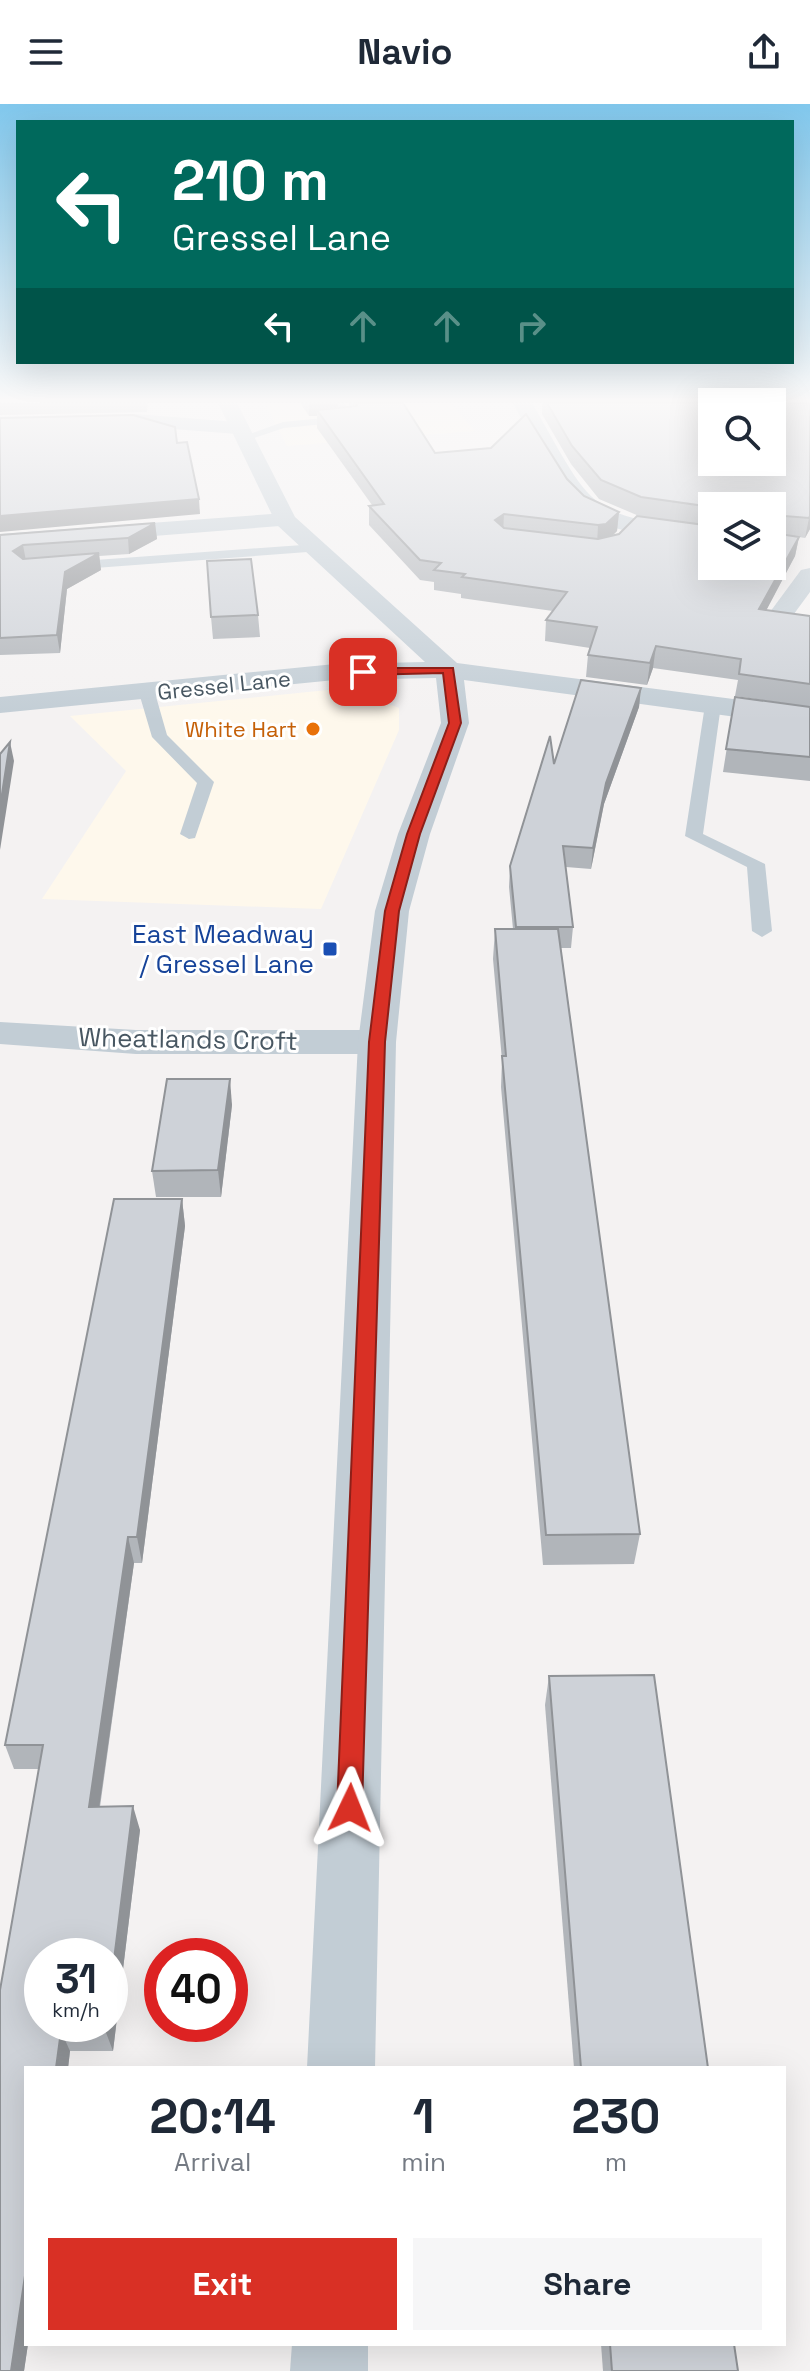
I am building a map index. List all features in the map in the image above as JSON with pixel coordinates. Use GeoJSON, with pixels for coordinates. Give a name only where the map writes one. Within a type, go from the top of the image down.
{"type":"FeatureCollection","features":[{"type":"Feature","properties":{"kind":"street"},"geometry":{"type":"LineString","coordinates":[[279,509],[285,520],[449,670],[455,723],[414,834],[392,911],[377,1042],[341,2066]]}},
{"type":"Feature","properties":{"kind":"street"},"geometry":{"type":"LineString","coordinates":[[590,509],[594,513],[635,525],[698,535]]}},
{"type":"Feature","properties":{"kind":"street"},"geometry":{"type":"LineString","coordinates":[[0,541],[285,520]]}},
{"type":"Feature","properties":{"kind":"street"},"geometry":{"type":"LineString","coordinates":[[782,613],[810,575]]}},
{"type":"Feature","properties":{"kind":"street","name":"Gressel Lane"},"geometry":{"type":"LineString","coordinates":[[0,705],[147,693],[335,672],[449,670],[810,718]]}},
{"type":"Feature","properties":{"kind":"street","name":"Wheatlands Croft"},"geometry":{"type":"LineString","coordinates":[[0,1033],[136,1042],[377,1042]]}},
{"type":"Feature","properties":{"kind":"street"},"geometry":{"type":"LineString","coordinates":[[329,2371],[330,2346]]}},
{"type":"Feature","properties":{"kind":"lane"},"geometry":{"type":"LineString","coordinates":[[619,541],[635,525]]}},
{"type":"Feature","properties":{"kind":"lane"},"geometry":{"type":"LineString","coordinates":[[57,566],[316,548]]}},
{"type":"Feature","properties":{"kind":"lane"},"geometry":{"type":"LineString","coordinates":[[147,693],[160,737],[206,782],[189,834]]}},
{"type":"Feature","properties":{"kind":"lane"},"geometry":{"type":"LineString","coordinates":[[713,705],[694,836],[756,864],[762,931]]}},
{"type":"Feature","properties":{"kind":"shaded area"},"geometry":{"type":"Polygon","coordinates":[[[347,688],[399,708],[399,730],[321,909],[42,899],[126,771],[70,716],[347,688]]]}},
{"type":"Feature","properties":{"kind":"building"},"geometry":{"type":"Polygon","coordinates":[[[0,509],[84,509],[0,516],[0,509]]]}},
{"type":"Feature","properties":{"kind":"building"},"geometry":{"type":"Polygon","coordinates":[[[372,509],[612,509],[619,512],[606,524],[598,525],[504,514],[495,520],[504,528],[598,539],[619,534],[637,516],[698,524],[698,580],[775,580],[759,609],[810,616],[810,684],[739,674],[741,659],[656,646],[650,663],[588,655],[597,627],[546,620],[567,592],[434,570],[441,563],[420,560],[372,509]]]}},
{"type":"Feature","properties":{"kind":"building"},"geometry":{"type":"Polygon","coordinates":[[[786,509],[810,509],[809,518],[786,516],[786,509]]]}},
{"type":"Feature","properties":{"kind":"building"},"geometry":{"type":"Polygon","coordinates":[[[155,523],[128,538],[23,545],[13,551],[23,559],[99,553],[65,572],[57,635],[0,638],[0,535],[155,523]]]}},
{"type":"Feature","properties":{"kind":"building"},"geometry":{"type":"Polygon","coordinates":[[[786,535],[799,537],[786,560],[786,535]]]}},
{"type":"Feature","properties":{"kind":"building"},"geometry":{"type":"Polygon","coordinates":[[[251,559],[258,615],[211,617],[207,561],[251,559]]]}},
{"type":"Feature","properties":{"kind":"building"},"geometry":{"type":"Polygon","coordinates":[[[581,680],[641,688],[606,783],[593,848],[563,846],[573,927],[516,927],[510,866],[550,736],[554,764],[581,680]]]}},
{"type":"Feature","properties":{"kind":"building"},"geometry":{"type":"Polygon","coordinates":[[[735,697],[810,707],[810,757],[726,749],[735,697]]]}},
{"type":"Feature","properties":{"kind":"building"},"geometry":{"type":"Polygon","coordinates":[[[10,742],[0,807],[0,754],[10,742]]]}},
{"type":"Feature","properties":{"kind":"building"},"geometry":{"type":"Polygon","coordinates":[[[495,929],[558,929],[640,1534],[546,1535],[502,1056],[506,1056],[495,929]]]}},
{"type":"Feature","properties":{"kind":"building"},"geometry":{"type":"Polygon","coordinates":[[[167,1079],[230,1079],[218,1170],[152,1171],[167,1079]]]}},
{"type":"Feature","properties":{"kind":"building"},"geometry":{"type":"Polygon","coordinates":[[[114,1199],[182,1199],[137,1537],[128,1537],[89,1807],[133,1806],[117,1938],[24,1938],[24,2042],[60,2042],[56,2066],[24,2066],[24,2283],[11,2371],[0,2371],[0,1990],[43,1745],[5,1745],[114,1199]]]}},
{"type":"Feature","properties":{"kind":"building"},"geometry":{"type":"Polygon","coordinates":[[[654,1675],[708,2066],[581,2066],[549,1676],[654,1675]]]}},
{"type":"Feature","properties":{"kind":"building"},"geometry":{"type":"Polygon","coordinates":[[[610,2346],[734,2346],[738,2371],[612,2371],[610,2346]]]}},
{"type":"Feature","properties":{"kind":"place","name":"White Hart"},"geometry":{"type":"Point","coordinates":[313,729]}},
{"type":"Feature","properties":{"kind":"place","name":"East Meadway / Gressel Lane"},"geometry":{"type":"Point","coordinates":[330,949]}},
{"type":"Feature","properties":{"kind":"route"},"geometry":{"type":"LineString","coordinates":[[350,1808],[377,1042],[392,911],[414,834],[455,723],[449,670],[363,672]]}}]}
